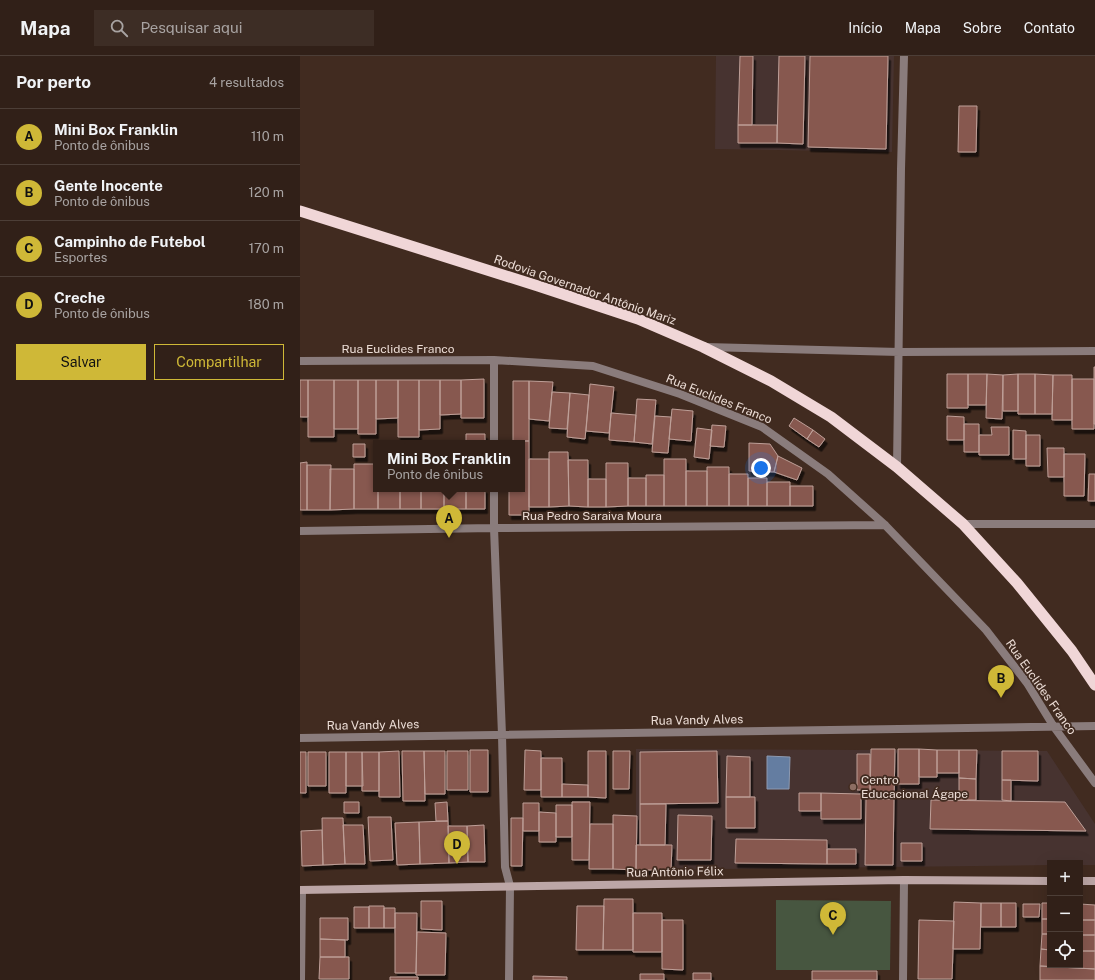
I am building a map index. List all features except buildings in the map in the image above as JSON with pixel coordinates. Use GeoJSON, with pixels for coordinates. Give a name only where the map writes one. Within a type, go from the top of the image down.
{"type":"FeatureCollection","features":[{"type":"Feature","properties":{"kind":"highway","name":"Rodovia Governador Antônio Mariz"},"geometry":{"type":"LineString","coordinates":[[300,211],[538,286],[638,320],[703,347],[771,381],[831,417],[897,467],[963,524],[1017,582],[1072,651],[1095,685]]}},
{"type":"Feature","properties":{"kind":"main road","name":"Rua Antônio Félix"},"geometry":{"type":"LineString","coordinates":[[301,890],[904,880],[1047,881]]}},
{"type":"Feature","properties":{"kind":"main road"},"geometry":{"type":"LineString","coordinates":[[1083,881],[1095,881]]}},
{"type":"Feature","properties":{"kind":"street"},"geometry":{"type":"LineString","coordinates":[[897,467],[904,56]]}},
{"type":"Feature","properties":{"kind":"street"},"geometry":{"type":"LineString","coordinates":[[703,347],[899,352],[1095,351]]}},
{"type":"Feature","properties":{"kind":"street"},"geometry":{"type":"LineString","coordinates":[[494,360],[494,440]]}},
{"type":"Feature","properties":{"kind":"street","name":"Rua Euclides Franco"},"geometry":{"type":"LineString","coordinates":[[300,361],[494,360],[593,366],[680,394],[762,427],[828,474],[885,525],[986,630],[1027,683],[1054,727],[1095,783]]}},
{"type":"Feature","properties":{"kind":"street"},"geometry":{"type":"LineString","coordinates":[[494,492],[505,867],[510,886],[508,980]]}},
{"type":"Feature","properties":{"kind":"street"},"geometry":{"type":"LineString","coordinates":[[963,524],[1095,524]]}},
{"type":"Feature","properties":{"kind":"street","name":"Rua Pedro Saraiva Moura"},"geometry":{"type":"LineString","coordinates":[[300,531],[885,525]]}},
{"type":"Feature","properties":{"kind":"street","name":"Rua Vandy Alves"},"geometry":{"type":"LineString","coordinates":[[300,738],[1095,726]]}},
{"type":"Feature","properties":{"kind":"street"},"geometry":{"type":"LineString","coordinates":[[904,880],[904,980]]}},
{"type":"Feature","properties":{"kind":"street"},"geometry":{"type":"LineString","coordinates":[[300,980],[301,890]]}},
{"type":"Feature","properties":{"kind":"shaded area"},"geometry":{"type":"Polygon","coordinates":[[[716,56],[894,56],[892,152],[715,149],[716,56]]]}},
{"type":"Feature","properties":{"kind":"shaded area","name":"Centro Educacional Ágape"},"geometry":{"type":"Polygon","coordinates":[[[636,749],[1047,751],[1095,824],[1095,865],[1083,865],[1083,860],[1047,860],[1047,865],[636,870],[636,749]]]}},
{"type":"Feature","properties":{"kind":"green space"},"geometry":{"type":"Polygon","coordinates":[[[776,900],[891,901],[890,970],[776,970],[776,900]]]}},
{"type":"Feature","properties":{"kind":"water"},"geometry":{"type":"Polygon","coordinates":[[[767,756],[790,757],[789,789],[767,789],[767,756]]]}},
{"type":"Feature","properties":{"kind":"place","name":"Mini Box Franklin"},"geometry":{"type":"Point","coordinates":[449,538]}},
{"type":"Feature","properties":{"kind":"place","name":"Gente Inocente"},"geometry":{"type":"Point","coordinates":[1001,698]}},
{"type":"Feature","properties":{"kind":"place","name":"Centro Educacional Ágape"},"geometry":{"type":"Point","coordinates":[853,787]}},
{"type":"Feature","properties":{"kind":"place","name":"Creche"},"geometry":{"type":"Point","coordinates":[457,864]}},
{"type":"Feature","properties":{"kind":"place","name":"Campinho de Futebol"},"geometry":{"type":"Point","coordinates":[833,935]}}]}
